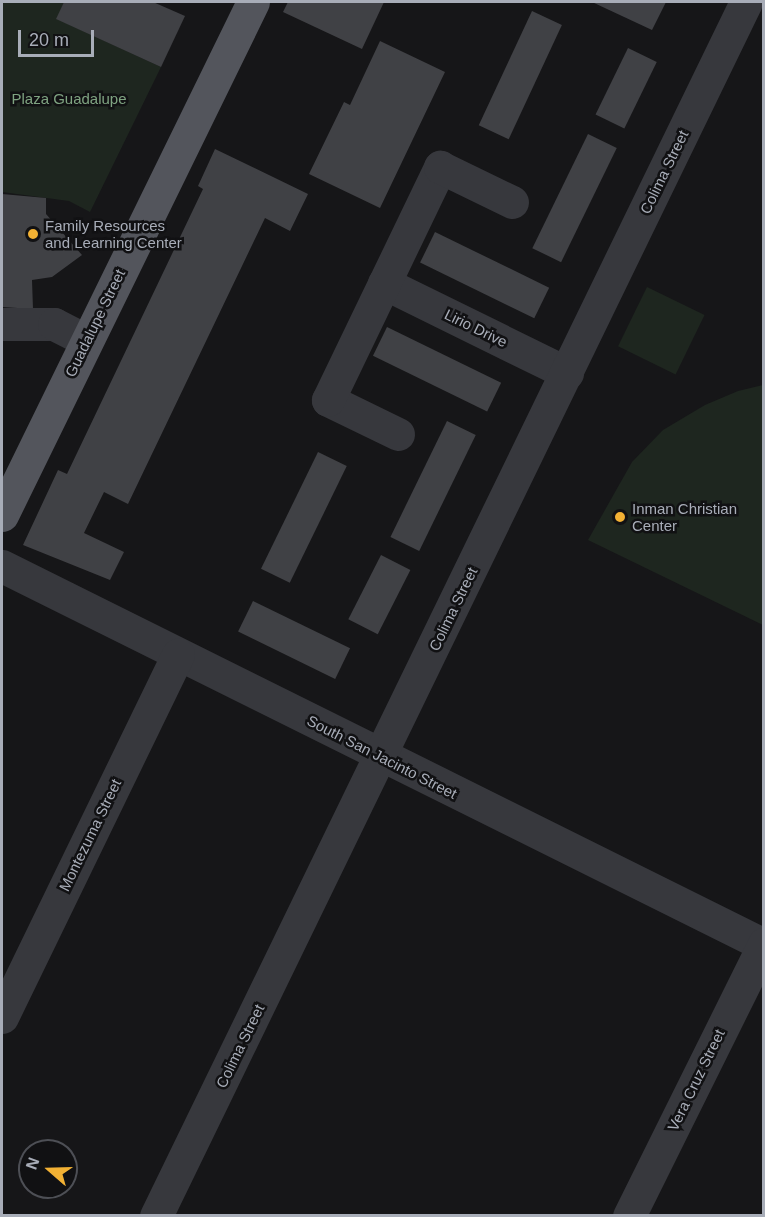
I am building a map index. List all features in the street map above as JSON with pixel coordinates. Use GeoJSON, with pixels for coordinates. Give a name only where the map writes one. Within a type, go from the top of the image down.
{"type":"FeatureCollection","features":[{"type":"Feature","properties":{"kind":"main road","name":"Guadalupe Street"},"geometry":{"type":"LineString","coordinates":[[2,515],[253,2]]}},
{"type":"Feature","properties":{"kind":"street","name":"Colima Street"},"geometry":{"type":"LineString","coordinates":[[156,1215],[381,757],[746,2]]}},
{"type":"Feature","properties":{"kind":"street"},"geometry":{"type":"LineString","coordinates":[[398,434],[328,400],[440,167],[512,202]]}},
{"type":"Feature","properties":{"kind":"street","name":"Lirio Drive"},"geometry":{"type":"LineString","coordinates":[[384,283],[567,373]]}},
{"type":"Feature","properties":{"kind":"street"},"geometry":{"type":"LineString","coordinates":[[2,324],[54,324],[86,340]]}},
{"type":"Feature","properties":{"kind":"street","name":"South San Jacinto Street"},"geometry":{"type":"LineString","coordinates":[[2,566],[381,757],[763,945]]}},
{"type":"Feature","properties":{"kind":"street","name":"Montezuma Street"},"geometry":{"type":"LineString","coordinates":[[2,1017],[178,654]]}},
{"type":"Feature","properties":{"kind":"street","name":"Vera Cruz Street"},"geometry":{"type":"LineString","coordinates":[[629,1215],[763,945]]}},
{"type":"Feature","properties":{"kind":"green space","name":"Plaza Guadalupe"},"geometry":{"type":"Polygon","coordinates":[[[2,2],[64,2],[57,19],[161,67],[90,212],[69,201],[2,192],[2,2]]]}},
{"type":"Feature","properties":{"kind":"green space"},"geometry":{"type":"Polygon","coordinates":[[[647,287],[705,315],[676,374],[618,346],[647,287]]]}},
{"type":"Feature","properties":{"kind":"green space"},"geometry":{"type":"Polygon","coordinates":[[[764,385],[763,625],[588,540],[632,462],[663,430],[705,405],[738,391],[764,385]]]}},
{"type":"Feature","properties":{"kind":"building"},"geometry":{"type":"Polygon","coordinates":[[[64,2],[153,2],[185,16],[161,67],[56,19],[64,2]]]}},
{"type":"Feature","properties":{"kind":"building"},"geometry":{"type":"Polygon","coordinates":[[[288,2],[384,2],[362,49],[283,12],[288,2]]]}},
{"type":"Feature","properties":{"kind":"building"},"geometry":{"type":"Polygon","coordinates":[[[592,2],[666,2],[652,30],[592,2]]]}},
{"type":"Feature","properties":{"kind":"building"},"geometry":{"type":"Polygon","coordinates":[[[532,11],[562,25],[509,139],[479,125],[532,11]]]}},
{"type":"Feature","properties":{"kind":"building"},"geometry":{"type":"Polygon","coordinates":[[[380,41],[445,72],[380,208],[309,174],[344,102],[350,105],[380,41]]]}},
{"type":"Feature","properties":{"kind":"building"},"geometry":{"type":"Polygon","coordinates":[[[628,48],[657,62],[624,129],[596,115],[628,48]]]}},
{"type":"Feature","properties":{"kind":"building"},"geometry":{"type":"Polygon","coordinates":[[[588,134],[617,148],[561,262],[532,248],[588,134]]]}},
{"type":"Feature","properties":{"kind":"building"},"geometry":{"type":"Polygon","coordinates":[[[215,149],[308,194],[290,231],[265,218],[128,504],[104,492],[84,533],[124,552],[110,580],[23,545],[58,470],[67,474],[203,189],[198,186],[215,149]]]}},
{"type":"Feature","properties":{"kind":"building","name":"Family Resources and Learning Center"},"geometry":{"type":"Polygon","coordinates":[[[2,194],[46,198],[46,214],[82,255],[52,277],[32,280],[33,309],[2,307],[2,194]]]}},
{"type":"Feature","properties":{"kind":"building"},"geometry":{"type":"Polygon","coordinates":[[[435,232],[549,288],[534,318],[420,263],[435,232]]]}},
{"type":"Feature","properties":{"kind":"building"},"geometry":{"type":"Polygon","coordinates":[[[387,327],[501,383],[487,411],[373,356],[387,327]]]}},
{"type":"Feature","properties":{"kind":"building"},"geometry":{"type":"Polygon","coordinates":[[[447,421],[476,435],[419,551],[390,537],[447,421]]]}},
{"type":"Feature","properties":{"kind":"building"},"geometry":{"type":"Polygon","coordinates":[[[318,452],[347,466],[290,583],[261,569],[318,452]]]}},
{"type":"Feature","properties":{"kind":"building"},"geometry":{"type":"Polygon","coordinates":[[[381,555],[410,570],[378,634],[348,619],[381,555]]]}},
{"type":"Feature","properties":{"kind":"building"},"geometry":{"type":"Polygon","coordinates":[[[253,601],[350,648],[335,679],[238,632],[253,601]]]}},
{"type":"Feature","properties":{"kind":"place","name":"Family Resources and Learning Center"},"geometry":{"type":"Point","coordinates":[33,234]}},
{"type":"Feature","properties":{"kind":"place","name":"Inman Christian Center"},"geometry":{"type":"Point","coordinates":[620,517]}}]}
